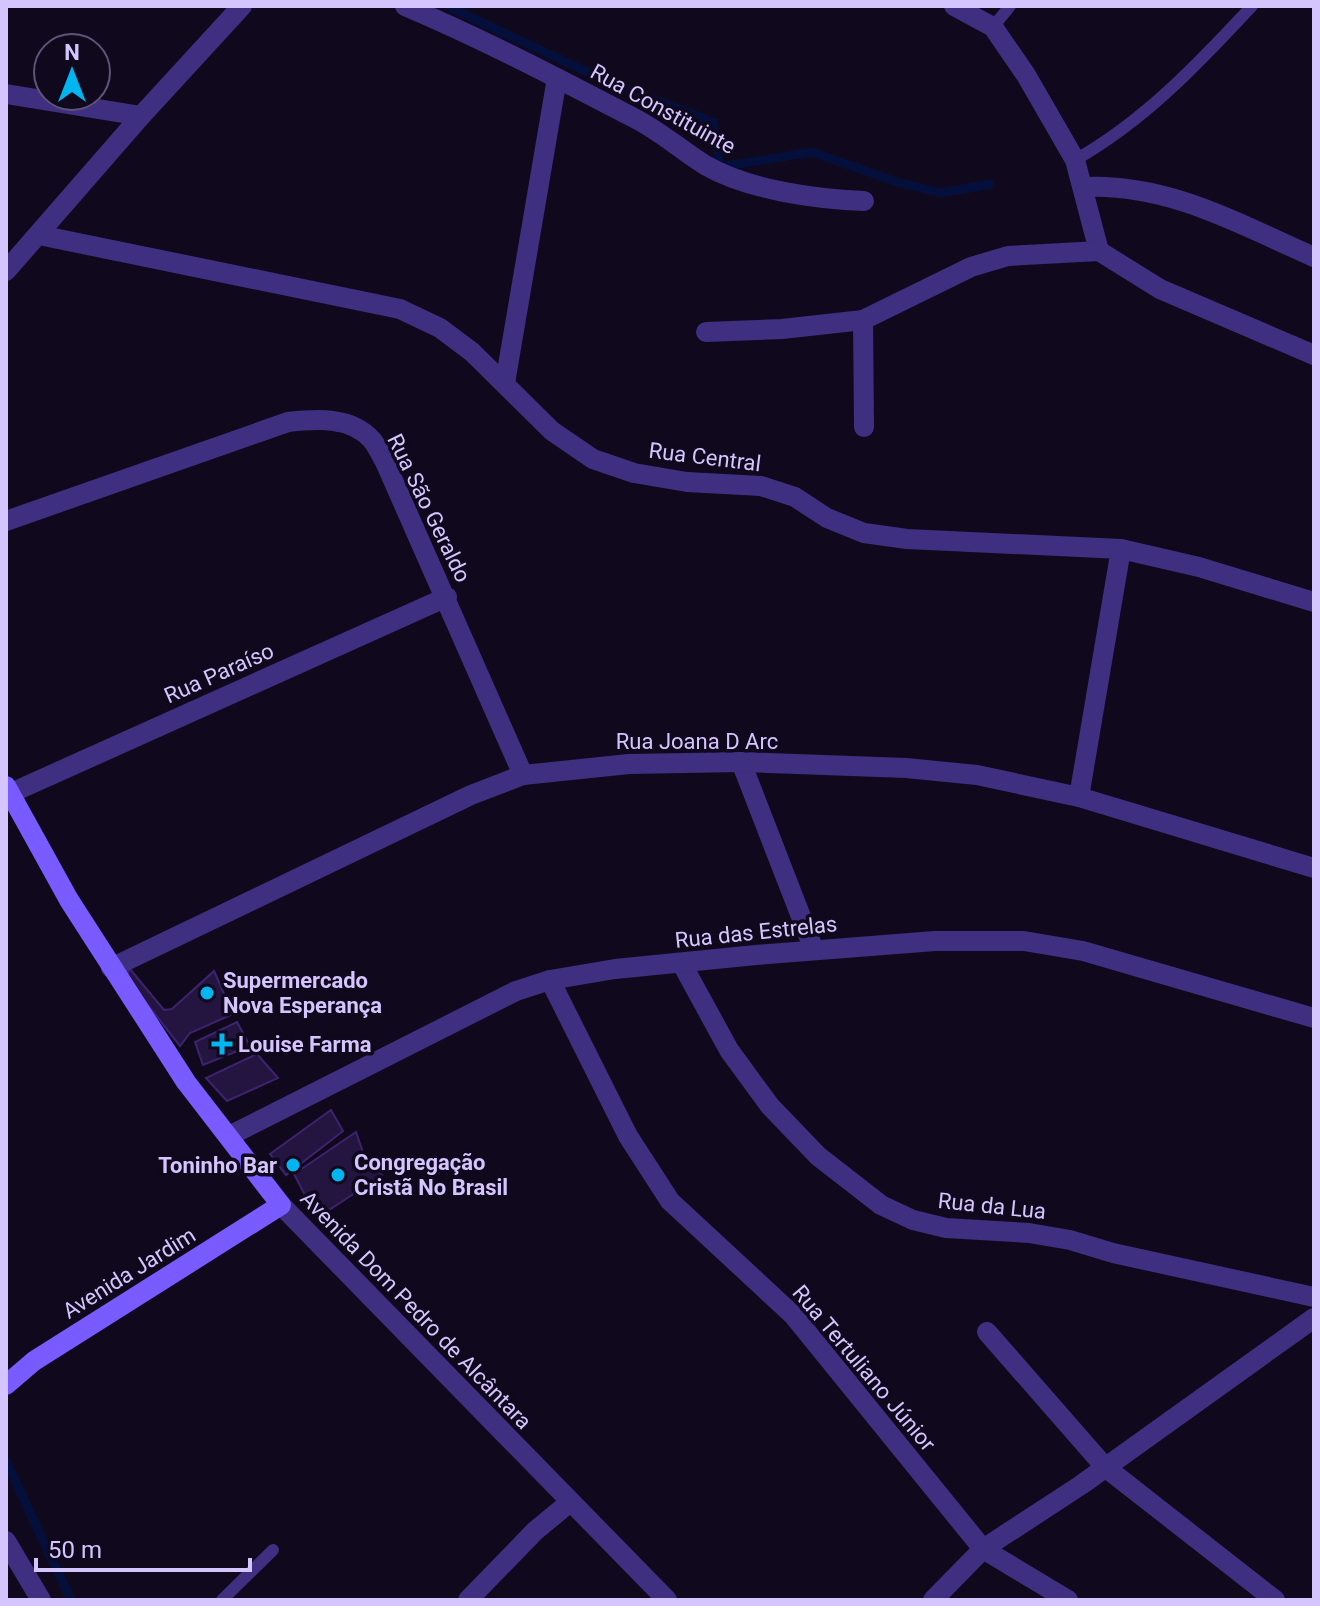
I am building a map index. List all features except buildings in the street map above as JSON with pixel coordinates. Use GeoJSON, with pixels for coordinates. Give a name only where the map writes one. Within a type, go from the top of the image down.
{"type":"FeatureCollection","features":[{"type":"Feature","properties":{"kind":"street"},"geometry":{"type":"LineString","coordinates":[[6,271],[242,6]]}},
{"type":"Feature","properties":{"kind":"street","name":"Rua Constituinte"},"geometry":{"type":"LineString","coordinates":[[405,6],[557,78],[649,126],[706,165],[733,176],[802,195],[864,201]]}},
{"type":"Feature","properties":{"kind":"street"},"geometry":{"type":"LineString","coordinates":[[954,6],[993,27],[1026,75],[1075,160],[1099,251]]}},
{"type":"Feature","properties":{"kind":"street"},"geometry":{"type":"LineString","coordinates":[[505,383],[557,78]]}},
{"type":"Feature","properties":{"kind":"street"},"geometry":{"type":"LineString","coordinates":[[6,94],[141,116]]}},
{"type":"Feature","properties":{"kind":"street"},"geometry":{"type":"LineString","coordinates":[[1084,187],[1117,186],[1183,200],[1314,257]]}},
{"type":"Feature","properties":{"kind":"street","name":"Rua Central"},"geometry":{"type":"LineString","coordinates":[[39,235],[400,309],[440,328],[472,352],[552,431],[593,459],[634,473],[687,482],[761,486],[795,497],[827,518],[864,533],[907,539],[1121,549],[1199,567],[1314,602]]}},
{"type":"Feature","properties":{"kind":"street"},"geometry":{"type":"LineString","coordinates":[[706,332],[782,329],[863,320],[971,267],[1008,256],[1099,251],[1160,289],[1314,355]]}},
{"type":"Feature","properties":{"kind":"street"},"geometry":{"type":"LineString","coordinates":[[863,320],[864,427]]}},
{"type":"Feature","properties":{"kind":"street","name":"Rua São Geraldo"},"geometry":{"type":"LineString","coordinates":[[6,521],[288,422],[319,418],[346,424],[371,439],[385,462],[523,775]]}},
{"type":"Feature","properties":{"kind":"street"},"geometry":{"type":"LineString","coordinates":[[1079,797],[1121,549]]}},
{"type":"Feature","properties":{"kind":"street","name":"Rua Paraíso"},"geometry":{"type":"LineString","coordinates":[[8,789],[447,597]]}},
{"type":"Feature","properties":{"kind":"street"},"geometry":{"type":"LineString","coordinates":[[741,762],[814,950]]}},
{"type":"Feature","properties":{"kind":"street","name":"Rua Joana D Arc"},"geometry":{"type":"LineString","coordinates":[[111,968],[471,795],[523,775],[629,764],[741,762],[906,768],[977,775],[1079,797],[1314,868]]}},
{"type":"Feature","properties":{"kind":"street","name":"Avenida Dom Pedro de Alcântara"},"geometry":{"type":"LineString","coordinates":[[8,789],[69,900],[111,968],[186,1082],[281,1205],[667,1600]]}},
{"type":"Feature","properties":{"kind":"street","name":"Rua das Estrelas"},"geometry":{"type":"LineString","coordinates":[[229,1136],[516,991],[550,980],[615,969],[935,941],[1024,941],[1083,951],[1314,1018]]}},
{"type":"Feature","properties":{"kind":"street","name":"Rua da Lua"},"geometry":{"type":"LineString","coordinates":[[682,964],[729,1050],[770,1106],[818,1156],[881,1205],[913,1220],[946,1228],[1029,1233],[1070,1240],[1113,1253],[1314,1297]]}},
{"type":"Feature","properties":{"kind":"street","name":"Rua Tertuliano Júnior"},"geometry":{"type":"LineString","coordinates":[[550,980],[628,1136],[670,1201],[793,1315],[983,1549],[1068,1600]]}},
{"type":"Feature","properties":{"kind":"street","name":"Avenida Jardim"},"geometry":{"type":"LineString","coordinates":[[6,1385],[34,1361],[281,1205]]}},
{"type":"Feature","properties":{"kind":"street"},"geometry":{"type":"LineString","coordinates":[[933,1600],[983,1549],[1105,1467],[1314,1318]]}},
{"type":"Feature","properties":{"kind":"street"},"geometry":{"type":"LineString","coordinates":[[987,1332],[1105,1467],[1275,1600]]}},
{"type":"Feature","properties":{"kind":"street"},"geometry":{"type":"LineString","coordinates":[[468,1600],[535,1531],[569,1503]]}},
{"type":"Feature","properties":{"kind":"street"},"geometry":{"type":"LineString","coordinates":[[6,1541],[41,1600]]}},
{"type":"Feature","properties":{"kind":"lane"},"geometry":{"type":"LineString","coordinates":[[993,27],[1010,6]]}},
{"type":"Feature","properties":{"kind":"lane"},"geometry":{"type":"LineString","coordinates":[[1075,160],[1127,127],[1193,69],[1252,6]]}},
{"type":"Feature","properties":{"kind":"lane"},"geometry":{"type":"LineString","coordinates":[[222,1600],[273,1550]]}},
{"type":"Feature","properties":{"kind":"waterway"},"geometry":{"type":"LineString","coordinates":[[447,6],[604,80],[713,122],[720,167],[812,152],[897,182],[941,193],[990,184]]}},
{"type":"Feature","properties":{"kind":"waterway"},"geometry":{"type":"LineString","coordinates":[[6,1461],[71,1600]]}},
{"type":"Feature","properties":{"kind":"place","name":"Supermercado Nova Esperança"},"geometry":{"type":"Point","coordinates":[207,993]}},
{"type":"Feature","properties":{"kind":"place","name":"Louise Farma"},"geometry":{"type":"Point","coordinates":[222,1044]}},
{"type":"Feature","properties":{"kind":"place","name":"Toninho Bar"},"geometry":{"type":"Point","coordinates":[293,1165]}},
{"type":"Feature","properties":{"kind":"place","name":"Congregação Cristã No Brasil"},"geometry":{"type":"Point","coordinates":[338,1175]}}]}
